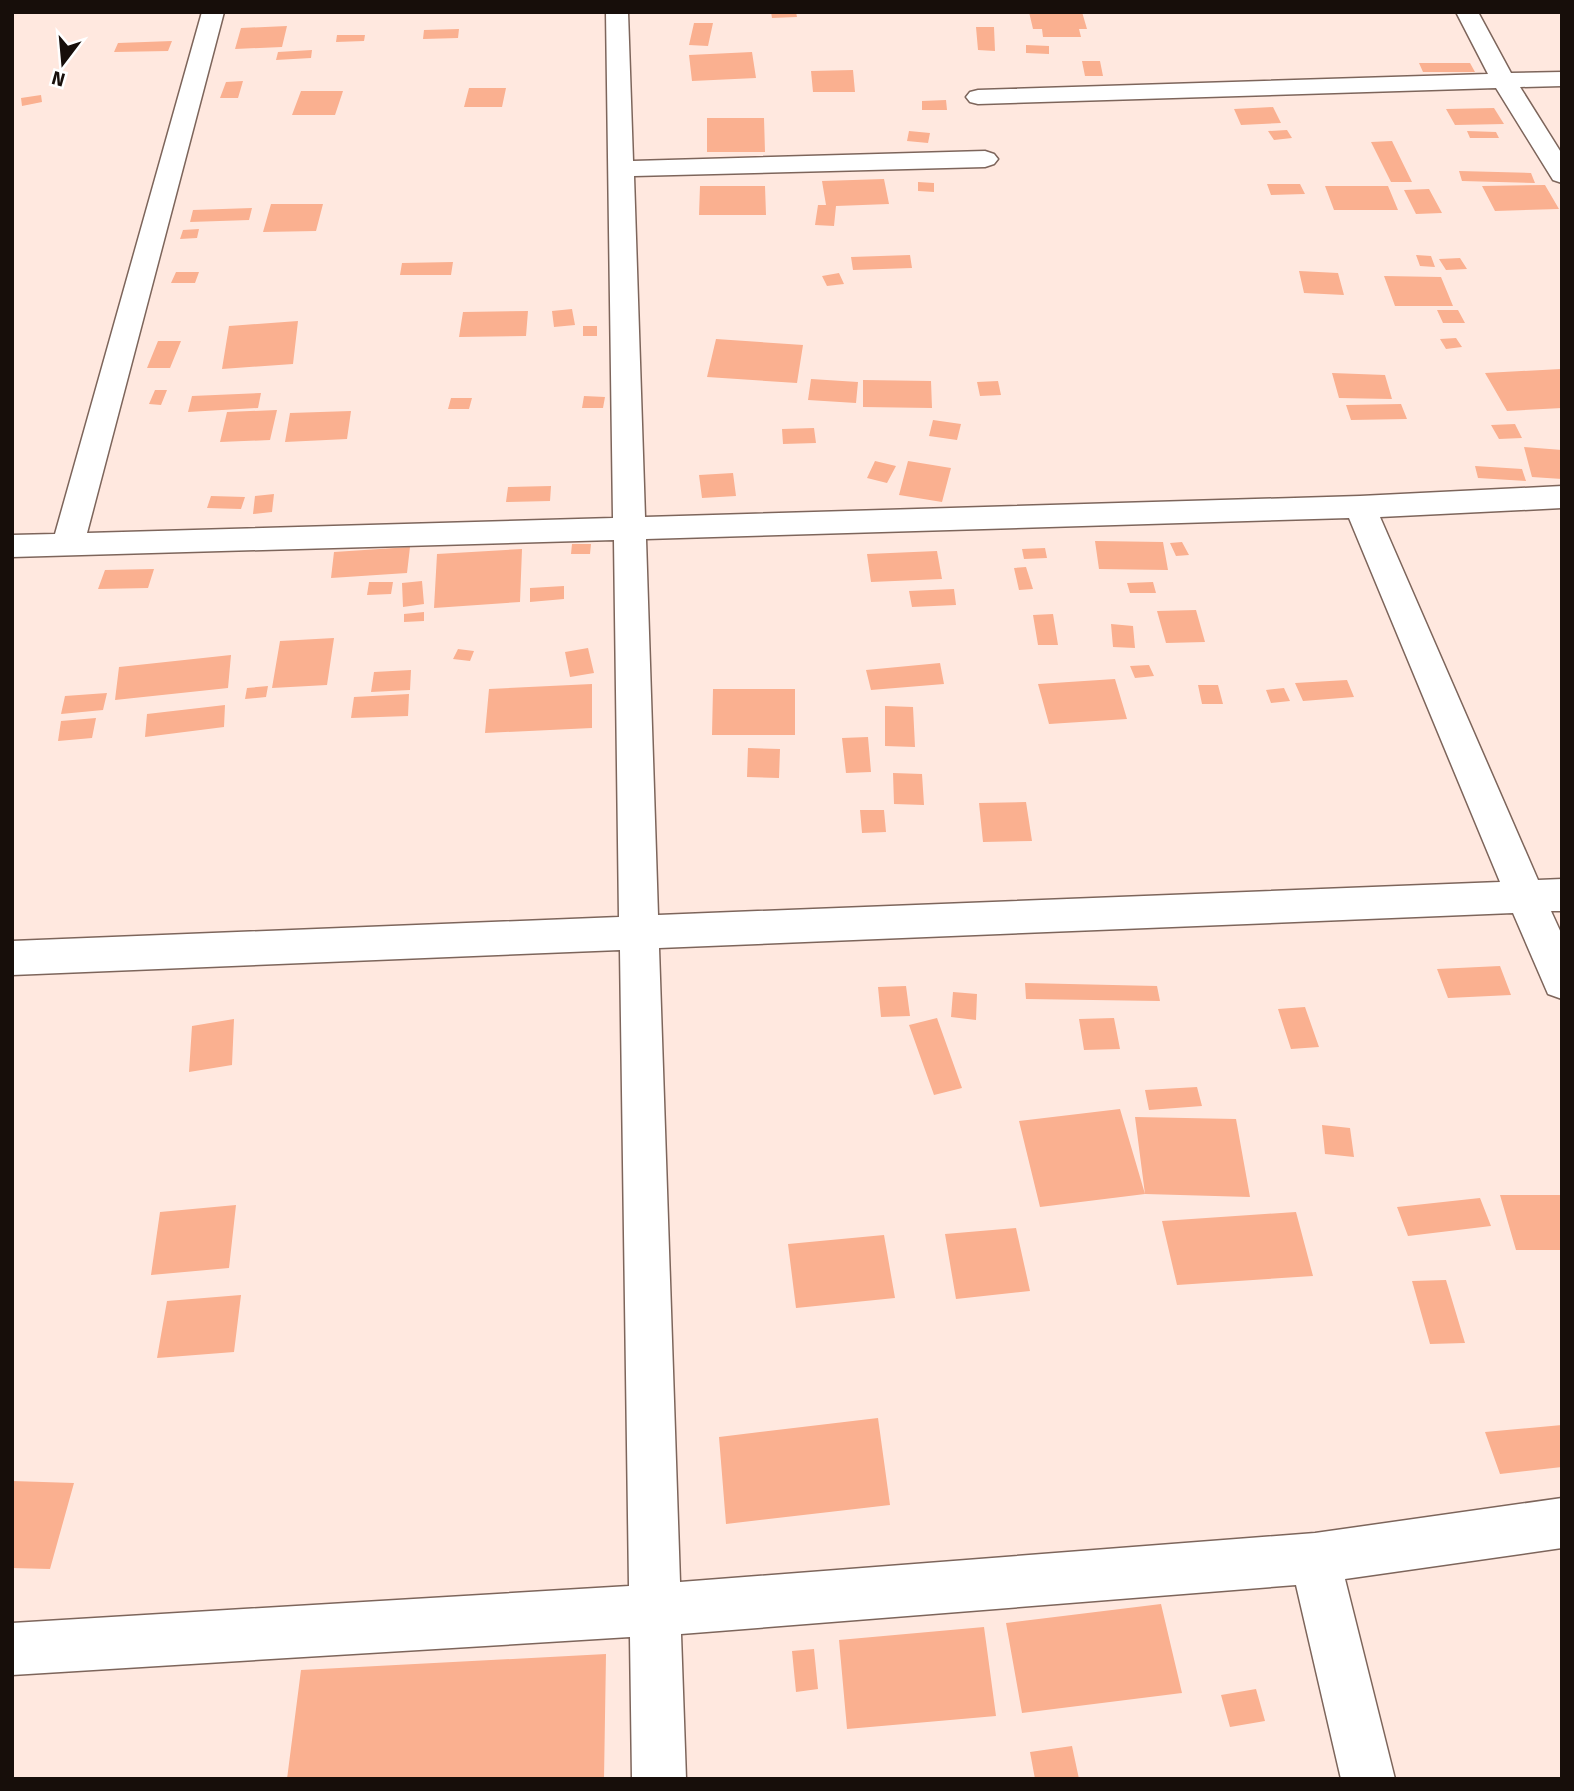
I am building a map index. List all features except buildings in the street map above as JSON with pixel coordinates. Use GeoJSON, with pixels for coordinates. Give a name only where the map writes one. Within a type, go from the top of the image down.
{"type":"FeatureCollection","features":[{"type":"Feature","properties":{"kind":"street"},"geometry":{"type":"LineString","coordinates":[[68,544],[213,12]]}},
{"type":"Feature","properties":{"kind":"street"},"geometry":{"type":"LineString","coordinates":[[617,12],[659,1779]]}},
{"type":"Feature","properties":{"kind":"street"},"geometry":{"type":"LineString","coordinates":[[1466,12],[1503,80],[1562,174]]}},
{"type":"Feature","properties":{"kind":"street"},"geometry":{"type":"LineString","coordinates":[[978,97],[1562,79]]}},
{"type":"Feature","properties":{"kind":"street"},"geometry":{"type":"LineString","coordinates":[[620,169],[985,159]]}},
{"type":"Feature","properties":{"kind":"street"},"geometry":{"type":"LineString","coordinates":[[12,546],[1360,507],[1562,496]]}},
{"type":"Feature","properties":{"kind":"street"},"geometry":{"type":"LineString","coordinates":[[1360,507],[1544,896],[1562,982]]}},
{"type":"Feature","properties":{"kind":"street"},"geometry":{"type":"LineString","coordinates":[[12,958],[1544,896]]}},
{"type":"Feature","properties":{"kind":"street"},"geometry":{"type":"LineString","coordinates":[[12,1649],[654,1610],[1315,1558],[1562,1523]]}},
{"type":"Feature","properties":{"kind":"street"},"geometry":{"type":"LineString","coordinates":[[1315,1558],[1368,1779]]}}]}
